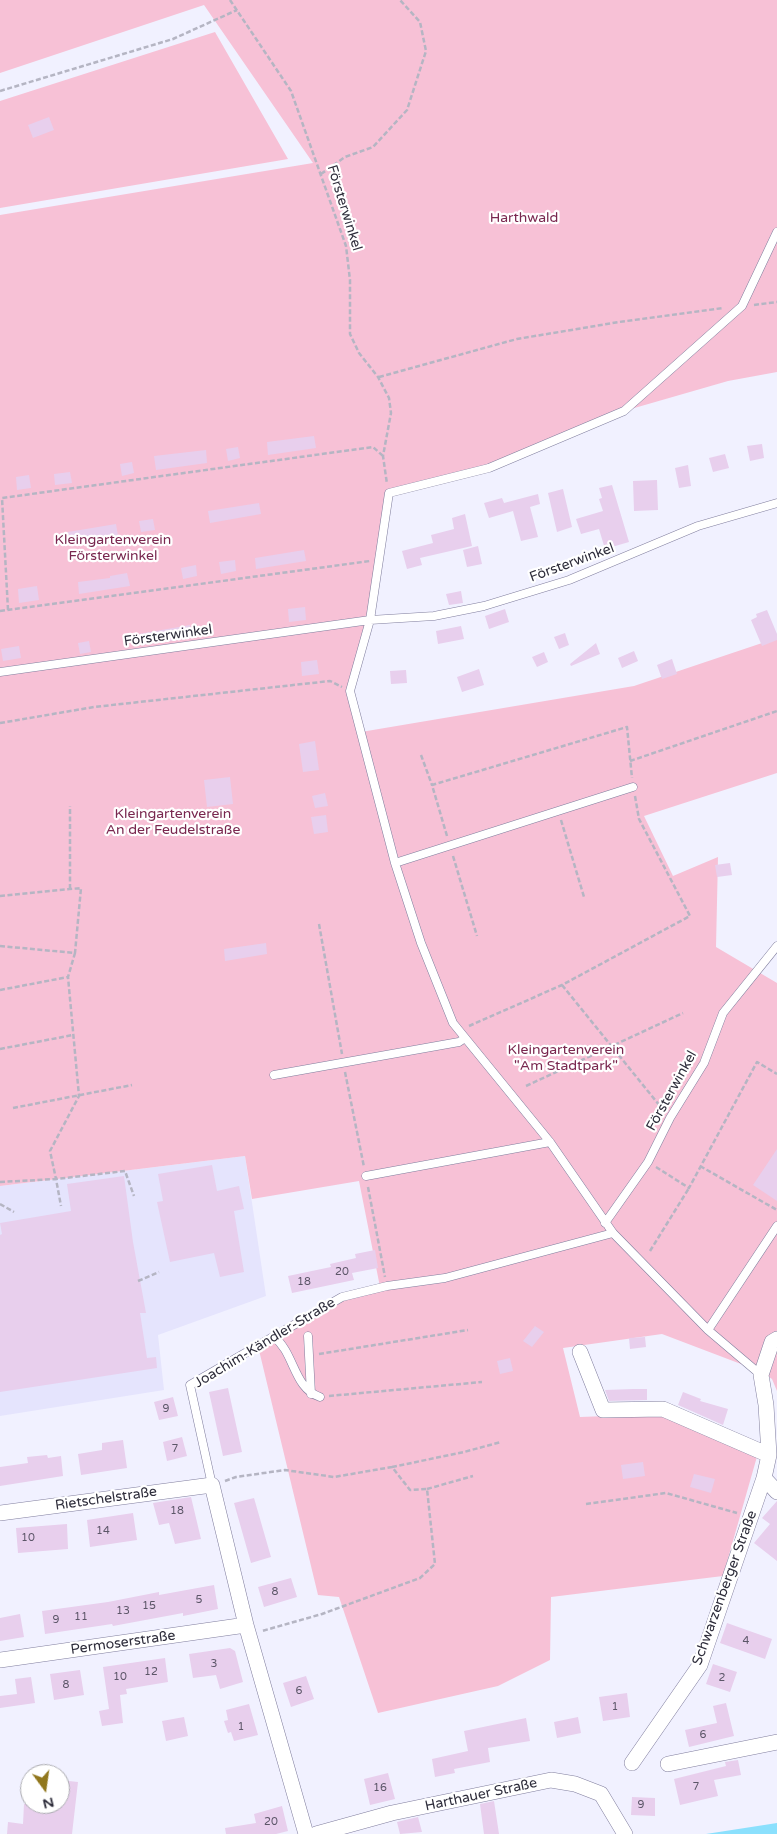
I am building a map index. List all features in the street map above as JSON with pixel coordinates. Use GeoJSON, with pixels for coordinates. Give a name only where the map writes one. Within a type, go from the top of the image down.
{"type":"FeatureCollection","features":[{"type":"Feature","properties":{"kind":"street","name":"Schwarzenberger Straße"},"geometry":{"type":"LineString","coordinates":[[632,1763],[700,1665],[764,1478],[769,1455],[766,1405],[761,1375],[772,1342],[777,1338]]}},
{"type":"Feature","properties":{"kind":"street"},"geometry":{"type":"LineString","coordinates":[[580,1352],[603,1410],[663,1409],[769,1455]]}},
{"type":"Feature","properties":{"kind":"street"},"geometry":{"type":"LineString","coordinates":[[764,1478],[777,1492]]}},
{"type":"Feature","properties":{"kind":"street","name":"Rietschelstraße"},"geometry":{"type":"LineString","coordinates":[[0,1513],[212,1484]]}},
{"type":"Feature","properties":{"kind":"street","name":"Joachim-Kändler-Straße"},"geometry":{"type":"LineString","coordinates":[[212,1484],[248,1630],[306,1834]]}},
{"type":"Feature","properties":{"kind":"street","name":"Permoserstraße"},"geometry":{"type":"LineString","coordinates":[[0,1660],[248,1630]]}},
{"type":"Feature","properties":{"kind":"street"},"geometry":{"type":"LineString","coordinates":[[668,1764],[777,1742]]}},
{"type":"Feature","properties":{"kind":"street","name":"Harthauer Straße"},"geometry":{"type":"LineString","coordinates":[[316,1834],[392,1813],[551,1780],[575,1784],[601,1794],[625,1834]]}},
{"type":"Feature","properties":{"kind":"lane"},"geometry":{"type":"LineString","coordinates":[[761,1375],[708,1330],[605,1223],[550,1142],[453,1023],[421,943],[395,863],[350,691],[370,620],[388,493],[489,468],[624,411],[742,306],[777,232]]}},
{"type":"Feature","properties":{"kind":"lane","name":"Försterwinkel"},"geometry":{"type":"LineString","coordinates":[[0,672],[370,620],[434,616],[484,606],[570,580],[698,526],[777,504]]}},
{"type":"Feature","properties":{"kind":"lane"},"geometry":{"type":"LineString","coordinates":[[395,863],[633,786]]}},
{"type":"Feature","properties":{"kind":"lane","name":"Försterwinkel"},"geometry":{"type":"LineString","coordinates":[[605,1223],[648,1162],[670,1118],[704,1063],[723,1013],[777,946]]}},
{"type":"Feature","properties":{"kind":"lane"},"geometry":{"type":"LineString","coordinates":[[274,1075],[459,1042],[465,1038]]}},
{"type":"Feature","properties":{"kind":"lane"},"geometry":{"type":"LineString","coordinates":[[366,1176],[550,1142]]}},
{"type":"Feature","properties":{"kind":"lane"},"geometry":{"type":"LineString","coordinates":[[708,1330],[777,1226]]}},
{"type":"Feature","properties":{"kind":"lane","name":"Joachim-Kändler-Straße"},"geometry":{"type":"LineString","coordinates":[[212,1484],[190,1386],[342,1297],[386,1286],[445,1278],[614,1233]]}},
{"type":"Feature","properties":{"kind":"lane"},"geometry":{"type":"LineString","coordinates":[[308,1336],[311,1394]]}},
{"type":"Feature","properties":{"kind":"lane"},"geometry":{"type":"LineString","coordinates":[[274,1337],[285,1348],[304,1387],[311,1394],[320,1397]]}},
{"type":"Feature","properties":{"kind":"path","name":"Försterwinkel"},"geometry":{"type":"LineString","coordinates":[[230,0],[291,91],[346,246],[350,280],[350,334],[359,353],[378,377],[388,398],[392,413],[383,456],[388,493]]}},
{"type":"Feature","properties":{"kind":"path"},"geometry":{"type":"LineString","coordinates":[[321,174],[345,157],[373,146],[407,110],[426,50],[420,22],[400,0]]}},
{"type":"Feature","properties":{"kind":"path"},"geometry":{"type":"LineString","coordinates":[[0,91],[173,39],[237,10]]}},
{"type":"Feature","properties":{"kind":"path"},"geometry":{"type":"LineString","coordinates":[[378,377],[516,339],[619,322],[777,302]]}},
{"type":"Feature","properties":{"kind":"path"},"geometry":{"type":"LineString","coordinates":[[8,610],[2,498],[373,447],[383,456]]}},
{"type":"Feature","properties":{"kind":"path"},"geometry":{"type":"LineString","coordinates":[[0,611],[379,560]]}},
{"type":"Feature","properties":{"kind":"path"},"geometry":{"type":"LineString","coordinates":[[0,723],[94,707],[330,681],[350,691]]}},
{"type":"Feature","properties":{"kind":"path"},"geometry":{"type":"LineString","coordinates":[[630,761],[777,711]]}},
{"type":"Feature","properties":{"kind":"path"},"geometry":{"type":"LineString","coordinates":[[432,786],[627,728],[633,786],[639,819],[690,916],[562,985],[459,1030]]}},
{"type":"Feature","properties":{"kind":"path"},"geometry":{"type":"LineString","coordinates":[[421,755],[477,936]]}},
{"type":"Feature","properties":{"kind":"path"},"geometry":{"type":"LineString","coordinates":[[70,806],[70,890]]}},
{"type":"Feature","properties":{"kind":"path"},"geometry":{"type":"LineString","coordinates":[[559,811],[584,897]]}},
{"type":"Feature","properties":{"kind":"path"},"geometry":{"type":"LineString","coordinates":[[0,896],[81,888],[75,953],[68,977],[78,1096],[50,1151],[61,1206]]}},
{"type":"Feature","properties":{"kind":"path"},"geometry":{"type":"LineString","coordinates":[[319,924],[343,1063],[386,1286]]}},
{"type":"Feature","properties":{"kind":"path"},"geometry":{"type":"LineString","coordinates":[[0,946],[75,953]]}},
{"type":"Feature","properties":{"kind":"path"},"geometry":{"type":"LineString","coordinates":[[0,990],[68,977]]}},
{"type":"Feature","properties":{"kind":"path"},"geometry":{"type":"LineString","coordinates":[[562,985],[670,1118]]}},
{"type":"Feature","properties":{"kind":"path"},"geometry":{"type":"LineString","coordinates":[[526,1086],[683,1013]]}},
{"type":"Feature","properties":{"kind":"path"},"geometry":{"type":"LineString","coordinates":[[0,1049],[73,1035]]}},
{"type":"Feature","properties":{"kind":"path"},"geometry":{"type":"LineString","coordinates":[[650,1251],[689,1188],[757,1062],[777,1074]]}},
{"type":"Feature","properties":{"kind":"path"},"geometry":{"type":"LineString","coordinates":[[13,1108],[132,1085]]}},
{"type":"Feature","properties":{"kind":"path"},"geometry":{"type":"LineString","coordinates":[[648,1162],[689,1188]]}},
{"type":"Feature","properties":{"kind":"path"},"geometry":{"type":"LineString","coordinates":[[700,1166],[777,1210]]}},
{"type":"Feature","properties":{"kind":"path"},"geometry":{"type":"LineString","coordinates":[[0,1182],[56,1179],[125,1171],[134,1196]]}},
{"type":"Feature","properties":{"kind":"path"},"geometry":{"type":"LineString","coordinates":[[0,1204],[14,1212]]}},
{"type":"Feature","properties":{"kind":"path"},"geometry":{"type":"LineString","coordinates":[[138,1281],[159,1272]]}},
{"type":"Feature","properties":{"kind":"path"},"geometry":{"type":"LineString","coordinates":[[309,1356],[468,1330]]}},
{"type":"Feature","properties":{"kind":"path"},"geometry":{"type":"LineString","coordinates":[[320,1397],[482,1382]]}},
{"type":"Feature","properties":{"kind":"path"},"geometry":{"type":"LineString","coordinates":[[212,1484],[236,1477],[285,1470],[334,1477],[464,1452],[501,1442]]}},
{"type":"Feature","properties":{"kind":"path"},"geometry":{"type":"LineString","coordinates":[[392,1467],[410,1490],[427,1489],[473,1476]]}},
{"type":"Feature","properties":{"kind":"path"},"geometry":{"type":"LineString","coordinates":[[248,1630],[322,1614],[420,1578],[434,1564],[427,1489]]}},
{"type":"Feature","properties":{"kind":"path"},"geometry":{"type":"LineString","coordinates":[[586,1504],[666,1493],[751,1516]]}},
{"type":"Feature","properties":{"kind":"shaded area"},"geometry":{"type":"Polygon","coordinates":[[[245,1156],[266,1296],[158,1335],[164,1390],[0,1416],[0,1186],[245,1156]]]}},
{"type":"Feature","properties":{"kind":"green space"},"geometry":{"type":"Polygon","coordinates":[[[0,0],[777,0],[777,372],[728,381],[624,411],[489,468],[389,493],[370,620],[350,691],[361,732],[634,686],[777,638],[777,773],[644,816],[673,876],[718,857],[716,947],[777,983],[777,1391],[772,1379],[762,1372],[662,1334],[563,1348],[580,1417],[662,1414],[758,1453],[723,1576],[551,1597],[550,1660],[498,1686],[378,1713],[339,1597],[318,1595],[258,1346],[342,1297],[380,1287],[359,1181],[252,1199],[245,1156],[0,1186],[0,215],[313,163],[204,5],[0,73],[0,0]]]}},
{"type":"Feature","properties":{"kind":"green space"},"geometry":{"type":"Polygon","coordinates":[[[215,32],[288,159],[0,208],[0,101],[215,32]]]}},
{"type":"Feature","properties":{"kind":"water"},"geometry":{"type":"Polygon","coordinates":[[[777,1823],[777,1834],[706,1834],[777,1823]]]}},
{"type":"Feature","properties":{"kind":"building"},"geometry":{"type":"Polygon","coordinates":[[[49,117],[54,130],[33,138],[28,125],[49,117]]]}},
{"type":"Feature","properties":{"kind":"building"},"geometry":{"type":"Polygon","coordinates":[[[314,436],[316,448],[268,455],[267,442],[314,436]]]}},
{"type":"Feature","properties":{"kind":"building"},"geometry":{"type":"Polygon","coordinates":[[[762,444],[764,458],[750,461],[747,446],[762,444]]]}},
{"type":"Feature","properties":{"kind":"building"},"geometry":{"type":"Polygon","coordinates":[[[238,447],[240,458],[228,461],[226,449],[238,447]]]}},
{"type":"Feature","properties":{"kind":"building"},"geometry":{"type":"Polygon","coordinates":[[[206,450],[207,463],[156,470],[154,456],[206,450]]]}},
{"type":"Feature","properties":{"kind":"building"},"geometry":{"type":"Polygon","coordinates":[[[725,454],[729,468],[713,472],[709,458],[725,454]]]}},
{"type":"Feature","properties":{"kind":"building"},"geometry":{"type":"Polygon","coordinates":[[[132,462],[134,473],[122,476],[120,464],[132,462]]]}},
{"type":"Feature","properties":{"kind":"building"},"geometry":{"type":"Polygon","coordinates":[[[688,465],[691,486],[679,488],[675,468],[688,465]]]}},
{"type":"Feature","properties":{"kind":"building"},"geometry":{"type":"Polygon","coordinates":[[[70,472],[72,483],[55,485],[54,474],[70,472]]]}},
{"type":"Feature","properties":{"kind":"building"},"geometry":{"type":"Polygon","coordinates":[[[29,475],[31,488],[17,490],[16,477],[29,475]]]}},
{"type":"Feature","properties":{"kind":"building"},"geometry":{"type":"Polygon","coordinates":[[[657,480],[658,510],[634,511],[633,481],[657,480]]]}},
{"type":"Feature","properties":{"kind":"building"},"geometry":{"type":"Polygon","coordinates":[[[612,485],[629,542],[605,549],[599,529],[581,534],[576,519],[603,511],[599,499],[602,498],[599,488],[612,485]]]}},
{"type":"Feature","properties":{"kind":"building"},"geometry":{"type":"Polygon","coordinates":[[[563,489],[572,527],[557,532],[548,493],[563,489]]]}},
{"type":"Feature","properties":{"kind":"building"},"geometry":{"type":"Polygon","coordinates":[[[538,494],[540,504],[530,507],[538,537],[521,541],[513,511],[489,518],[484,503],[502,498],[504,503],[538,494]]]}},
{"type":"Feature","properties":{"kind":"building"},"geometry":{"type":"Polygon","coordinates":[[[259,503],[261,514],[210,523],[208,511],[259,503]]]}},
{"type":"Feature","properties":{"kind":"building"},"geometry":{"type":"Polygon","coordinates":[[[465,514],[472,546],[420,558],[422,565],[407,569],[402,551],[433,543],[431,535],[454,529],[452,518],[465,514]]]}},
{"type":"Feature","properties":{"kind":"building"},"geometry":{"type":"Polygon","coordinates":[[[153,519],[155,530],[141,532],[139,521],[153,519]]]}},
{"type":"Feature","properties":{"kind":"building"},"geometry":{"type":"Polygon","coordinates":[[[116,524],[118,536],[70,543],[68,532],[116,524]]]}},
{"type":"Feature","properties":{"kind":"building"},"geometry":{"type":"Polygon","coordinates":[[[478,546],[482,564],[467,567],[463,550],[478,546]]]}},
{"type":"Feature","properties":{"kind":"building"},"geometry":{"type":"Polygon","coordinates":[[[304,550],[306,561],[256,569],[255,558],[304,550]]]}},
{"type":"Feature","properties":{"kind":"building"},"geometry":{"type":"Polygon","coordinates":[[[235,560],[236,571],[221,574],[219,562],[235,560]]]}},
{"type":"Feature","properties":{"kind":"building"},"geometry":{"type":"Polygon","coordinates":[[[196,565],[197,576],[183,579],[181,568],[196,565]]]}},
{"type":"Feature","properties":{"kind":"building"},"geometry":{"type":"Polygon","coordinates":[[[127,573],[130,586],[79,594],[78,582],[110,578],[110,576],[127,573]]]}},
{"type":"Feature","properties":{"kind":"building"},"geometry":{"type":"Polygon","coordinates":[[[37,586],[39,600],[19,603],[18,589],[37,586]]]}},
{"type":"Feature","properties":{"kind":"building"},"geometry":{"type":"Polygon","coordinates":[[[461,591],[463,603],[449,605],[446,594],[461,591]]]}},
{"type":"Feature","properties":{"kind":"building"},"geometry":{"type":"Polygon","coordinates":[[[305,607],[306,620],[289,622],[288,609],[305,607]]]}},
{"type":"Feature","properties":{"kind":"building"},"geometry":{"type":"Polygon","coordinates":[[[505,609],[509,622],[489,629],[485,616],[505,609]]]}},
{"type":"Feature","properties":{"kind":"building"},"geometry":{"type":"Polygon","coordinates":[[[767,610],[777,634],[777,640],[762,646],[751,620],[757,617],[756,614],[767,610]]]}},
{"type":"Feature","properties":{"kind":"building"},"geometry":{"type":"Polygon","coordinates":[[[190,625],[192,638],[141,645],[139,634],[190,625]]]}},
{"type":"Feature","properties":{"kind":"building"},"geometry":{"type":"Polygon","coordinates":[[[461,626],[464,639],[438,644],[436,631],[461,626]]]}},
{"type":"Feature","properties":{"kind":"building"},"geometry":{"type":"Polygon","coordinates":[[[565,633],[569,645],[559,649],[554,637],[565,633]]]}},
{"type":"Feature","properties":{"kind":"building"},"geometry":{"type":"Polygon","coordinates":[[[89,641],[91,652],[80,654],[78,643],[89,641]]]}},
{"type":"Feature","properties":{"kind":"building"},"geometry":{"type":"Polygon","coordinates":[[[596,643],[600,654],[571,666],[570,664],[596,643]]]}},
{"type":"Feature","properties":{"kind":"building"},"geometry":{"type":"Polygon","coordinates":[[[19,646],[21,658],[3,661],[1,649],[19,646]]]}},
{"type":"Feature","properties":{"kind":"building"},"geometry":{"type":"Polygon","coordinates":[[[634,651],[638,661],[622,668],[618,658],[634,651]]]}},
{"type":"Feature","properties":{"kind":"building"},"geometry":{"type":"Polygon","coordinates":[[[544,652],[548,662],[537,667],[532,657],[544,652]]]}},
{"type":"Feature","properties":{"kind":"building"},"geometry":{"type":"Polygon","coordinates":[[[672,659],[677,674],[662,679],[657,665],[672,659]]]}},
{"type":"Feature","properties":{"kind":"building"},"geometry":{"type":"Polygon","coordinates":[[[317,660],[319,674],[302,676],[301,662],[317,660]]]}},
{"type":"Feature","properties":{"kind":"building"},"geometry":{"type":"Polygon","coordinates":[[[479,669],[484,685],[462,692],[457,677],[479,669]]]}},
{"type":"Feature","properties":{"kind":"building"},"geometry":{"type":"Polygon","coordinates":[[[406,670],[407,683],[391,684],[390,671],[406,670]]]}},
{"type":"Feature","properties":{"kind":"building"},"geometry":{"type":"Polygon","coordinates":[[[315,741],[319,770],[303,772],[299,744],[315,741]]]}},
{"type":"Feature","properties":{"kind":"building"},"geometry":{"type":"Polygon","coordinates":[[[230,777],[233,804],[207,807],[204,780],[230,777]]]}},
{"type":"Feature","properties":{"kind":"building"},"geometry":{"type":"Polygon","coordinates":[[[325,793],[328,806],[315,808],[312,796],[325,793]]]}},
{"type":"Feature","properties":{"kind":"building"},"geometry":{"type":"Polygon","coordinates":[[[326,815],[328,832],[314,834],[311,817],[326,815]]]}},
{"type":"Feature","properties":{"kind":"building"},"geometry":{"type":"Polygon","coordinates":[[[730,863],[732,875],[717,877],[715,865],[730,863]]]}},
{"type":"Feature","properties":{"kind":"building"},"geometry":{"type":"Polygon","coordinates":[[[266,943],[267,954],[225,961],[224,949],[266,943]]]}},
{"type":"Feature","properties":{"kind":"building"},"geometry":{"type":"Polygon","coordinates":[[[777,1149],[777,1201],[753,1185],[777,1149]]]}},
{"type":"Feature","properties":{"kind":"building"},"geometry":{"type":"Polygon","coordinates":[[[212,1165],[217,1191],[239,1186],[244,1209],[234,1211],[244,1272],[220,1277],[214,1253],[170,1262],[157,1202],[163,1201],[158,1174],[212,1165]]]}},
{"type":"Feature","properties":{"kind":"building"},"geometry":{"type":"Polygon","coordinates":[[[124,1176],[133,1242],[146,1313],[140,1313],[147,1358],[156,1357],[157,1368],[0,1392],[0,1235],[2,1234],[0,1223],[71,1211],[67,1184],[124,1176]]]}},
{"type":"Feature","properties":{"kind":"building"},"geometry":{"type":"Polygon","coordinates":[[[375,1250],[378,1268],[352,1273],[354,1280],[292,1293],[288,1276],[331,1267],[330,1264],[356,1258],[355,1254],[375,1250]]]}},
{"type":"Feature","properties":{"kind":"building"},"geometry":{"type":"Polygon","coordinates":[[[535,1326],[544,1332],[532,1347],[523,1341],[535,1326]]]}},
{"type":"Feature","properties":{"kind":"building"},"geometry":{"type":"Polygon","coordinates":[[[645,1337],[646,1347],[630,1349],[629,1338],[645,1337]]]}},
{"type":"Feature","properties":{"kind":"building"},"geometry":{"type":"Polygon","coordinates":[[[510,1358],[513,1371],[500,1374],[497,1361],[510,1358]]]}},
{"type":"Feature","properties":{"kind":"building"},"geometry":{"type":"Polygon","coordinates":[[[228,1388],[242,1452],[223,1456],[209,1392],[228,1388]]]}},
{"type":"Feature","properties":{"kind":"building"},"geometry":{"type":"Polygon","coordinates":[[[647,1389],[647,1400],[609,1401],[605,1390],[647,1389]]]}},
{"type":"Feature","properties":{"kind":"building"},"geometry":{"type":"Polygon","coordinates":[[[683,1392],[701,1399],[700,1401],[728,1409],[723,1425],[678,1405],[683,1392]]]}},
{"type":"Feature","properties":{"kind":"building"},"geometry":{"type":"Polygon","coordinates":[[[173,1397],[178,1416],[159,1420],[154,1402],[173,1397]]]}},
{"type":"Feature","properties":{"kind":"building"},"geometry":{"type":"Polygon","coordinates":[[[182,1437],[187,1456],[167,1461],[163,1442],[182,1437]]]}},
{"type":"Feature","properties":{"kind":"building"},"geometry":{"type":"Polygon","coordinates":[[[123,1440],[127,1468],[81,1475],[78,1454],[102,1450],[102,1443],[123,1440]]]}},
{"type":"Feature","properties":{"kind":"building"},"geometry":{"type":"Polygon","coordinates":[[[47,1455],[48,1458],[61,1456],[63,1476],[0,1486],[0,1467],[28,1463],[27,1457],[47,1455]]]}},
{"type":"Feature","properties":{"kind":"building"},"geometry":{"type":"Polygon","coordinates":[[[643,1462],[645,1476],[623,1479],[621,1465],[643,1462]]]}},
{"type":"Feature","properties":{"kind":"building"},"geometry":{"type":"Polygon","coordinates":[[[694,1474],[715,1479],[711,1493],[690,1487],[694,1474]]]}},
{"type":"Feature","properties":{"kind":"building"},"geometry":{"type":"Polygon","coordinates":[[[191,1497],[201,1539],[175,1544],[169,1523],[159,1525],[153,1503],[191,1497]]]}},
{"type":"Feature","properties":{"kind":"building"},"geometry":{"type":"Polygon","coordinates":[[[254,1498],[271,1557],[251,1563],[234,1503],[254,1498]]]}},
{"type":"Feature","properties":{"kind":"building"},"geometry":{"type":"Polygon","coordinates":[[[777,1501],[777,1561],[754,1543],[770,1524],[762,1518],[777,1501]]]}},
{"type":"Feature","properties":{"kind":"building"},"geometry":{"type":"Polygon","coordinates":[[[133,1513],[137,1540],[90,1547],[87,1520],[133,1513]]]}},
{"type":"Feature","properties":{"kind":"building"},"geometry":{"type":"Polygon","coordinates":[[[67,1524],[68,1549],[18,1553],[16,1528],[67,1524]]]}},
{"type":"Feature","properties":{"kind":"building"},"geometry":{"type":"Polygon","coordinates":[[[291,1578],[297,1597],[264,1607],[258,1587],[291,1578]]]}},
{"type":"Feature","properties":{"kind":"building"},"geometry":{"type":"Polygon","coordinates":[[[214,1585],[218,1609],[183,1616],[183,1613],[113,1626],[112,1624],[45,1634],[42,1611],[108,1602],[159,1592],[159,1595],[214,1585]]]}},
{"type":"Feature","properties":{"kind":"building"},"geometry":{"type":"Polygon","coordinates":[[[20,1614],[24,1637],[0,1641],[0,1618],[20,1614]]]}},
{"type":"Feature","properties":{"kind":"building"},"geometry":{"type":"Polygon","coordinates":[[[727,1623],[772,1639],[765,1659],[720,1643],[727,1623]]]}},
{"type":"Feature","properties":{"kind":"building"},"geometry":{"type":"Polygon","coordinates":[[[230,1648],[235,1651],[243,1682],[220,1689],[216,1675],[193,1678],[189,1654],[230,1648]]]}},
{"type":"Feature","properties":{"kind":"building"},"geometry":{"type":"Polygon","coordinates":[[[165,1658],[168,1682],[126,1689],[127,1694],[120,1695],[123,1723],[102,1726],[99,1711],[109,1709],[103,1667],[165,1658]]]}},
{"type":"Feature","properties":{"kind":"building"},"geometry":{"type":"Polygon","coordinates":[[[713,1664],[737,1672],[730,1692],[706,1684],[713,1664]]]}},
{"type":"Feature","properties":{"kind":"building"},"geometry":{"type":"Polygon","coordinates":[[[80,1670],[84,1695],[54,1700],[50,1674],[80,1670]]]}},
{"type":"Feature","properties":{"kind":"building"},"geometry":{"type":"Polygon","coordinates":[[[306,1676],[314,1699],[291,1707],[283,1683],[306,1676]]]}},
{"type":"Feature","properties":{"kind":"building"},"geometry":{"type":"Polygon","coordinates":[[[31,1677],[35,1703],[0,1708],[0,1696],[17,1694],[15,1679],[31,1677]]]}},
{"type":"Feature","properties":{"kind":"building"},"geometry":{"type":"Polygon","coordinates":[[[627,1693],[630,1717],[603,1721],[599,1697],[627,1693]]]}},
{"type":"Feature","properties":{"kind":"building"},"geometry":{"type":"Polygon","coordinates":[[[726,1703],[734,1736],[689,1747],[685,1730],[717,1723],[713,1706],[726,1703]]]}},
{"type":"Feature","properties":{"kind":"building"},"geometry":{"type":"Polygon","coordinates":[[[249,1704],[258,1735],[234,1741],[231,1732],[228,1733],[224,1721],[228,1720],[226,1710],[249,1704]]]}},
{"type":"Feature","properties":{"kind":"building"},"geometry":{"type":"Polygon","coordinates":[[[184,1717],[188,1736],[166,1741],[162,1721],[184,1717]]]}},
{"type":"Feature","properties":{"kind":"building"},"geometry":{"type":"Polygon","coordinates":[[[578,1717],[581,1733],[557,1738],[554,1722],[578,1717]]]}},
{"type":"Feature","properties":{"kind":"building"},"geometry":{"type":"Polygon","coordinates":[[[526,1718],[530,1741],[488,1748],[490,1762],[454,1769],[455,1773],[435,1777],[432,1759],[468,1751],[464,1731],[526,1718]]]}},
{"type":"Feature","properties":{"kind":"building"},"geometry":{"type":"Polygon","coordinates":[[[738,1760],[741,1775],[714,1780],[718,1796],[680,1805],[674,1779],[726,1766],[725,1762],[738,1760]]]}},
{"type":"Feature","properties":{"kind":"building"},"geometry":{"type":"Polygon","coordinates":[[[388,1773],[395,1799],[370,1805],[364,1779],[388,1773]]]}},
{"type":"Feature","properties":{"kind":"building"},"geometry":{"type":"Polygon","coordinates":[[[70,1781],[78,1782],[72,1834],[7,1834],[8,1822],[23,1824],[24,1814],[70,1814],[70,1781]]]}},
{"type":"Feature","properties":{"kind":"building"},"geometry":{"type":"Polygon","coordinates":[[[632,1797],[655,1798],[655,1816],[631,1815],[632,1797]]]}},
{"type":"Feature","properties":{"kind":"building"},"geometry":{"type":"Polygon","coordinates":[[[494,1801],[499,1834],[484,1834],[480,1804],[494,1801]]]}},
{"type":"Feature","properties":{"kind":"building"},"geometry":{"type":"Polygon","coordinates":[[[282,1806],[288,1831],[276,1834],[226,1834],[225,1828],[256,1823],[254,1814],[282,1806]]]}},
{"type":"Feature","properties":{"kind":"building"},"geometry":{"type":"Polygon","coordinates":[[[418,1817],[422,1832],[400,1834],[397,1822],[418,1817]]]}},
{"type":"Feature","properties":{"kind":"park label","name":"Harthwald"},"geometry":{"type":"Point","coordinates":[524,218]}},
{"type":"Feature","properties":{"kind":"park label","name":"Kleingartenverein Försterwinkel"},"geometry":{"type":"Point","coordinates":[113,548]}},
{"type":"Feature","properties":{"kind":"park label","name":"Kleingartenverein An der Feudelstraße"},"geometry":{"type":"Point","coordinates":[173,822]}},
{"type":"Feature","properties":{"kind":"park label","name":"Kleingartenverein \"Am Stadtpark\""},"geometry":{"type":"Point","coordinates":[566,1058]}}]}
